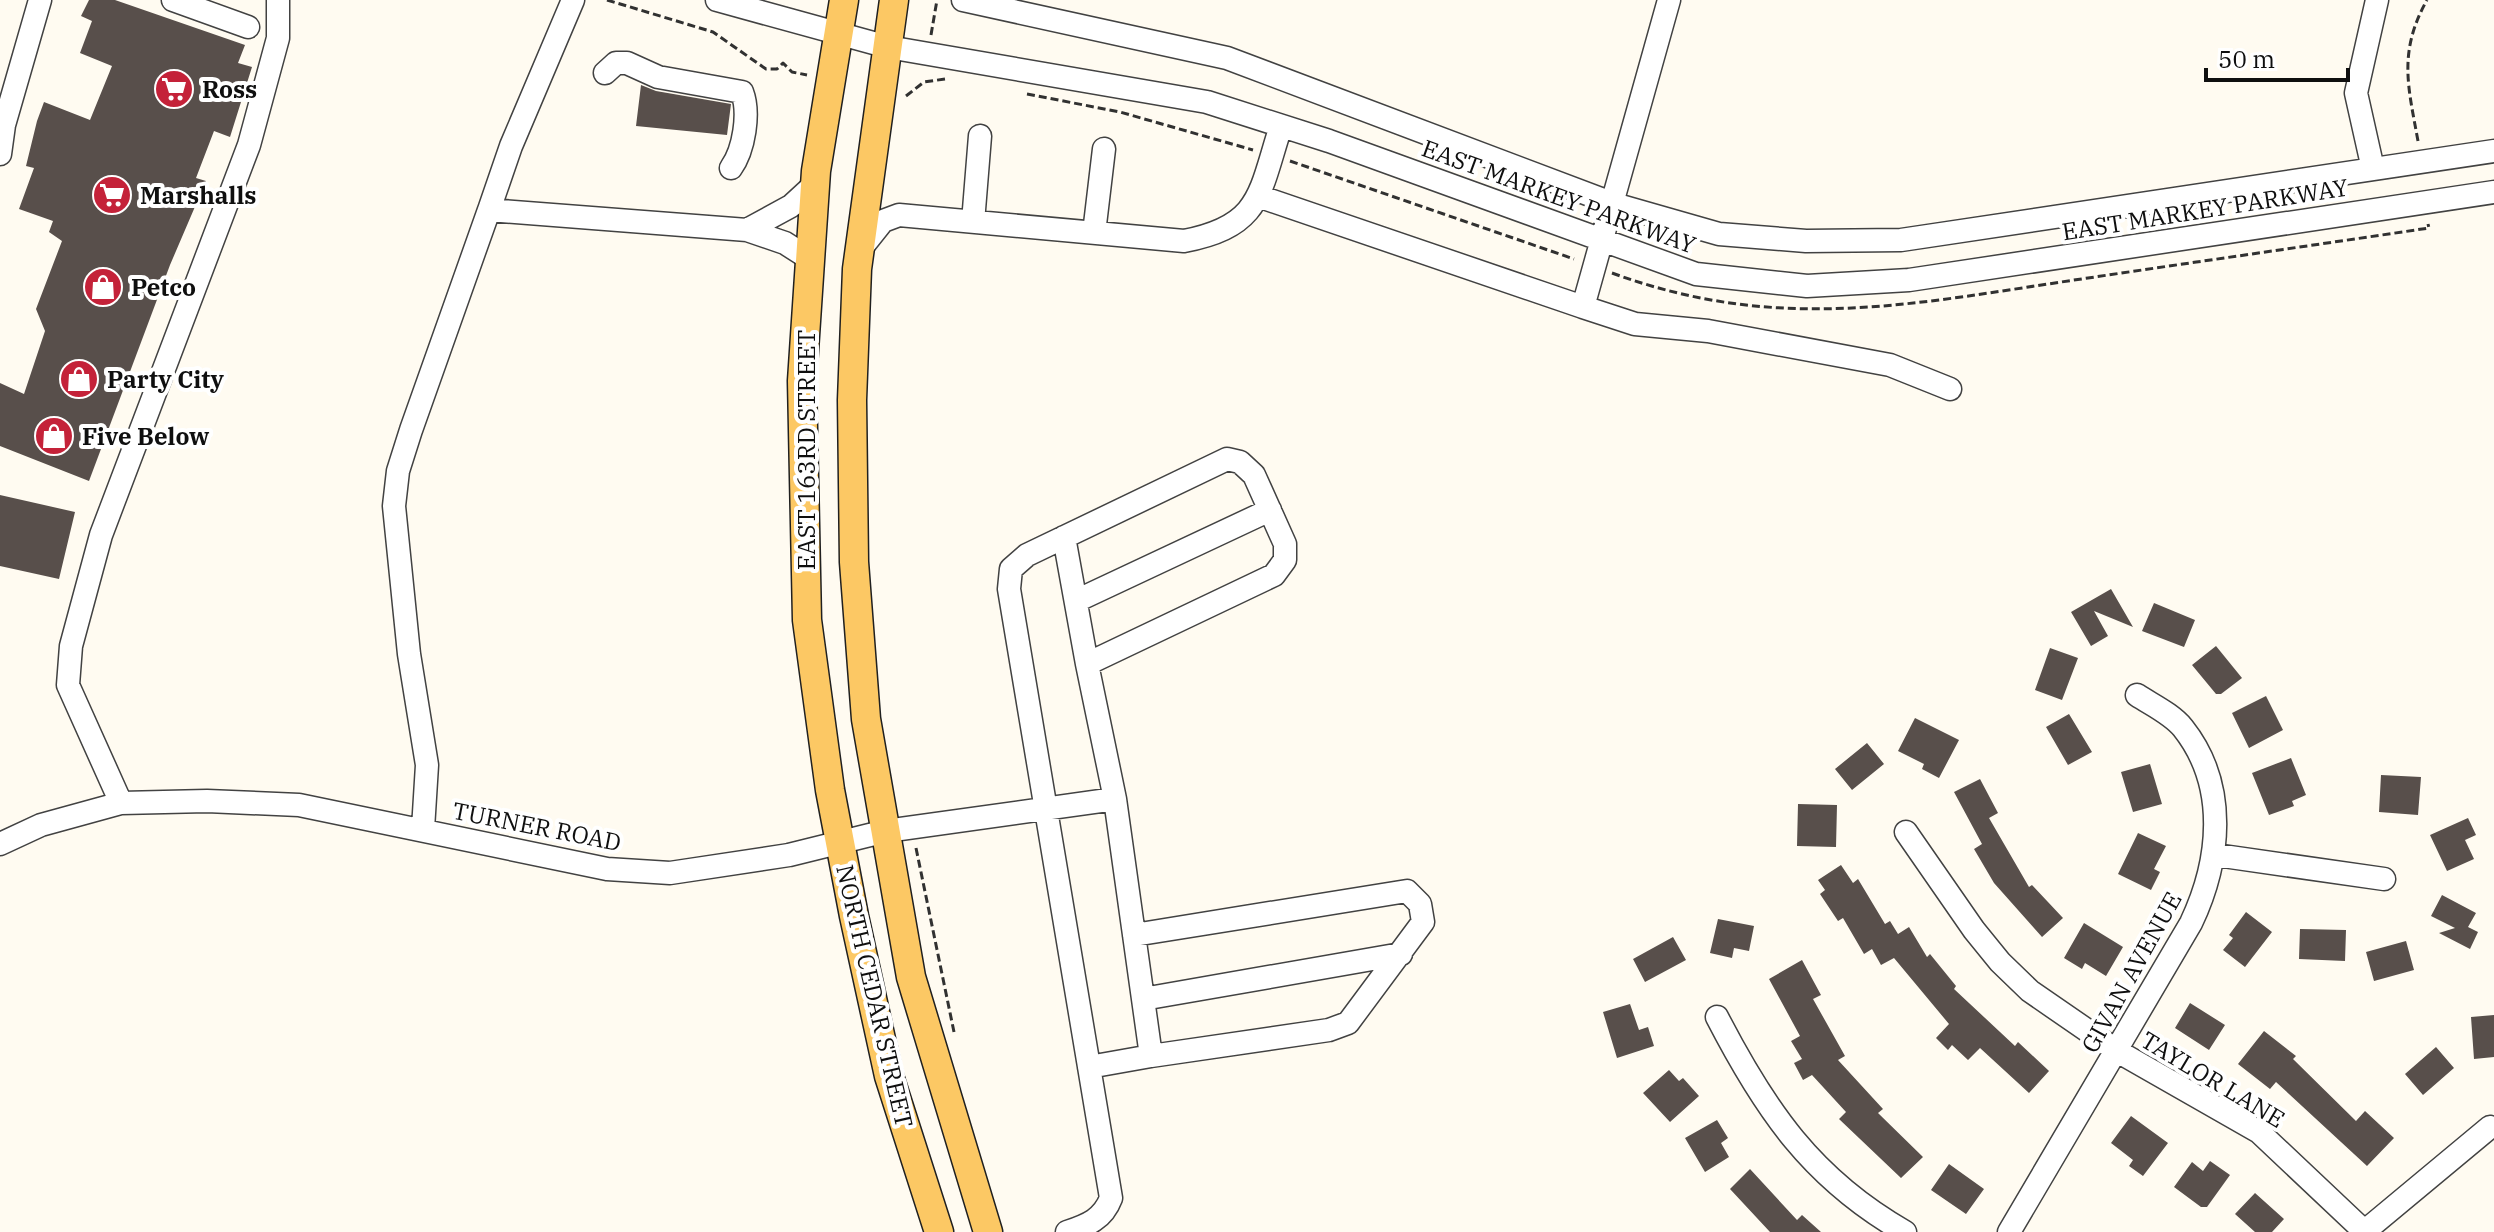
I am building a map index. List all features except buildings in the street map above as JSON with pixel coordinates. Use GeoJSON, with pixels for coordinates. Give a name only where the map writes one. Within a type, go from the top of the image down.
{"type":"FeatureCollection","features":[{"type":"Feature","properties":{"kind":"main road","name":"EAST 163RD STREET"},"geometry":{"type":"LineString","coordinates":[[840,846],[807,620],[802,381],[816,183],[844,0]]}},
{"type":"Feature","properties":{"kind":"main road","name":"EAST 163RD STREET"},"geometry":{"type":"LineString","coordinates":[[894,0],[888,47],[892,93],[859,251],[852,400],[854,562],[866,719],[895,831]]}},
{"type":"Feature","properties":{"kind":"main road","name":"NORTH CEDAR STREET"},"geometry":{"type":"LineString","coordinates":[[895,831],[911,977],[988,1232]]}},
{"type":"Feature","properties":{"kind":"main road","name":"NORTH CEDAR STREET"},"geometry":{"type":"LineString","coordinates":[[840,846],[889,1076],[939,1232]]}},
{"type":"Feature","properties":{"kind":"street"},"geometry":{"type":"LineString","coordinates":[[0,154],[4,125],[40,0]]}},
{"type":"Feature","properties":{"kind":"street"},"geometry":{"type":"LineString","coordinates":[[173,0],[218,8],[248,27]]}},
{"type":"Feature","properties":{"kind":"street"},"geometry":{"type":"LineString","coordinates":[[121,803],[68,685],[71,646],[101,535],[249,145],[278,38],[278,0]]}},
{"type":"Feature","properties":{"kind":"street"},"geometry":{"type":"LineString","coordinates":[[423,829],[427,765],[409,654],[394,506],[398,471],[511,146],[573,0]]}},
{"type":"Feature","properties":{"kind":"street","name":"EAST MARKEY PARKWAY"},"geometry":{"type":"LineString","coordinates":[[717,0],[888,47],[1207,102],[1605,238],[1696,274],[1807,286],[1909,280],[2494,192]]}},
{"type":"Feature","properties":{"kind":"street","name":"EAST MARKEY PARKWAY"},"geometry":{"type":"LineString","coordinates":[[963,0],[1227,58],[1614,204],[1719,234],[1806,241],[1901,240],[2494,151]]}},
{"type":"Feature","properties":{"kind":"street"},"geometry":{"type":"LineString","coordinates":[[1583,307],[1597,267],[1669,0]]}},
{"type":"Feature","properties":{"kind":"street"},"geometry":{"type":"LineString","coordinates":[[2373,169],[2356,93],[2377,0]]}},
{"type":"Feature","properties":{"kind":"street"},"geometry":{"type":"LineString","coordinates":[[605,73],[616,63],[627,63],[658,77],[742,92],[746,102],[740,156],[731,168]]}},
{"type":"Feature","properties":{"kind":"street"},"geometry":{"type":"LineString","coordinates":[[859,251],[883,221],[899,215],[1184,241],[1217,235],[1245,218],[1258,196],[1281,126]]}},
{"type":"Feature","properties":{"kind":"street"},"geometry":{"type":"LineString","coordinates":[[973,222],[980,136]]}},
{"type":"Feature","properties":{"kind":"street"},"geometry":{"type":"LineString","coordinates":[[1094,233],[1104,149]]}},
{"type":"Feature","properties":{"kind":"street"},"geometry":{"type":"LineString","coordinates":[[747,230],[791,206],[816,183]]}},
{"type":"Feature","properties":{"kind":"street"},"geometry":{"type":"LineString","coordinates":[[1258,196],[1635,324],[1708,331],[1890,365],[1950,389]]}},
{"type":"Feature","properties":{"kind":"street"},"geometry":{"type":"LineString","coordinates":[[489,210],[747,230],[785,243],[810,259]]}},
{"type":"Feature","properties":{"kind":"street"},"geometry":{"type":"LineString","coordinates":[[1067,1232],[1089,1224],[1106,1212],[1111,1198],[1009,589],[1011,569],[1027,555],[1227,459],[1240,462],[1254,475],[1285,544],[1285,560],[1274,575],[1087,664]]}},
{"type":"Feature","properties":{"kind":"street"},"geometry":{"type":"LineString","coordinates":[[1076,601],[1270,510]]}},
{"type":"Feature","properties":{"kind":"street"},"geometry":{"type":"LineString","coordinates":[[1064,537],[1115,799],[1151,1056]]}},
{"type":"Feature","properties":{"kind":"street","name":"GIVAN AVENUE"},"geometry":{"type":"LineString","coordinates":[[2009,1232],[2191,923],[2206,892],[2216,855],[2214,804],[2197,755],[2182,728],[2137,695]]}},
{"type":"Feature","properties":{"kind":"street","name":"TURNER ROAD"},"geometry":{"type":"LineString","coordinates":[[0,844],[41,825],[121,803],[207,801],[299,805],[607,869],[670,873],[840,846],[895,831],[1115,799]]}},
{"type":"Feature","properties":{"kind":"street","name":"TAYLOR LANE"},"geometry":{"type":"LineString","coordinates":[[1906,832],[2000,962],[2030,991],[2117,1051],[2259,1132],[2365,1232]]}},
{"type":"Feature","properties":{"kind":"street"},"geometry":{"type":"LineString","coordinates":[[2216,855],[2384,879]]}},
{"type":"Feature","properties":{"kind":"street"},"geometry":{"type":"LineString","coordinates":[[1089,1067],[1329,1030],[1348,1023],[1423,922],[1420,904],[1407,891],[1134,935]]}},
{"type":"Feature","properties":{"kind":"street"},"geometry":{"type":"LineString","coordinates":[[1143,999],[1401,954]]}},
{"type":"Feature","properties":{"kind":"street"},"geometry":{"type":"LineString","coordinates":[[1717,1017],[1759,1095],[1807,1158],[1864,1208],[1905,1232]]}},
{"type":"Feature","properties":{"kind":"street"},"geometry":{"type":"LineString","coordinates":[[2365,1232],[2490,1127]]}},
{"type":"Feature","properties":{"kind":"path"},"geometry":{"type":"LineString","coordinates":[[607,0],[713,32],[766,69],[777,69],[783,63],[792,72],[832,77]]}},
{"type":"Feature","properties":{"kind":"path"},"geometry":{"type":"LineString","coordinates":[[2420,162],[2406,70],[2408,46],[2427,0]]}},
{"type":"Feature","properties":{"kind":"path"},"geometry":{"type":"LineString","coordinates":[[892,93],[914,88],[924,82],[950,79]]}},
{"type":"Feature","properties":{"kind":"path"},"geometry":{"type":"LineString","coordinates":[[892,93],[914,88]]}},
{"type":"Feature","properties":{"kind":"path"},"geometry":{"type":"LineString","coordinates":[[1027,94],[1120,112],[1271,155],[1647,286],[1703,300],[1799,311],[1846,311],[2429,228],[2425,202]]}},
{"type":"Feature","properties":{"kind":"path"},"geometry":{"type":"LineString","coordinates":[[895,831],[955,1039]]}},
{"type":"Feature","properties":{"kind":"place","name":"Ross"},"geometry":{"type":"Point","coordinates":[174,89]}},
{"type":"Feature","properties":{"kind":"place","name":"Marshalls"},"geometry":{"type":"Point","coordinates":[112,195]}},
{"type":"Feature","properties":{"kind":"place","name":"Petco"},"geometry":{"type":"Point","coordinates":[103,287]}},
{"type":"Feature","properties":{"kind":"place","name":"Party City"},"geometry":{"type":"Point","coordinates":[79,379]}},
{"type":"Feature","properties":{"kind":"place","name":"Five Below"},"geometry":{"type":"Point","coordinates":[54,436]}}]}
